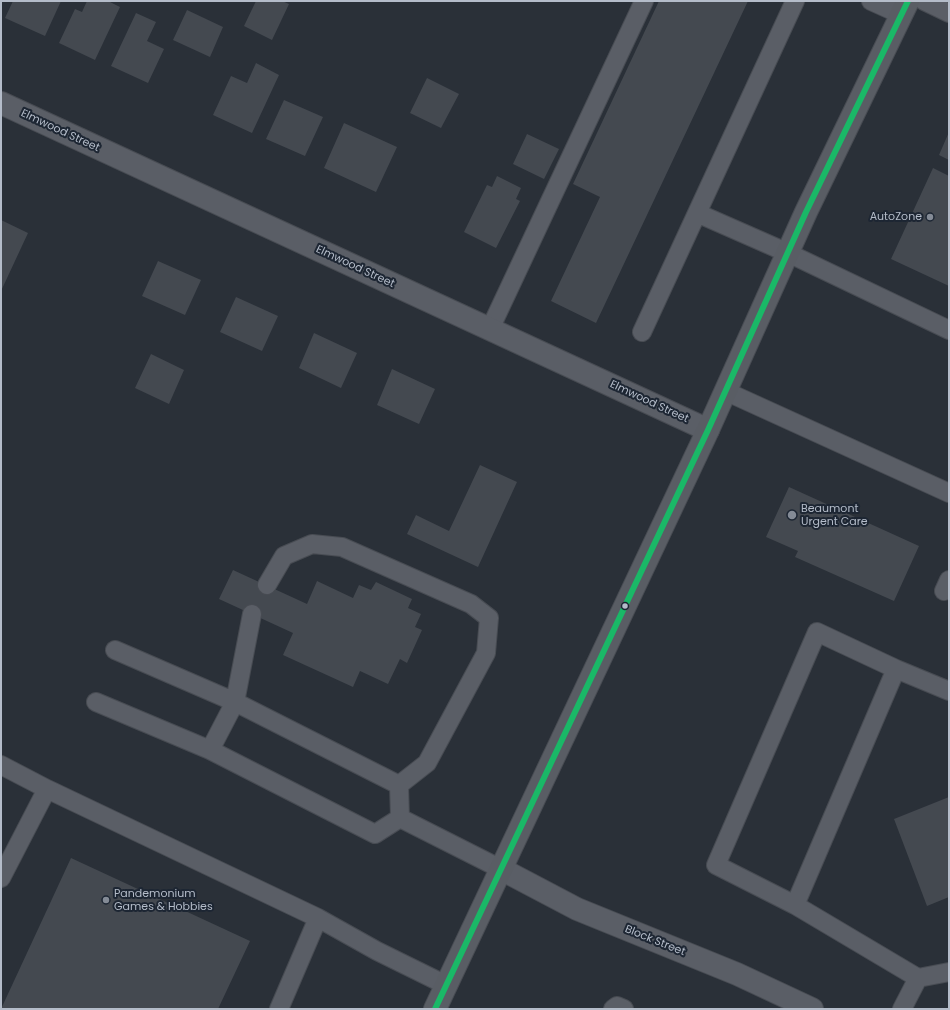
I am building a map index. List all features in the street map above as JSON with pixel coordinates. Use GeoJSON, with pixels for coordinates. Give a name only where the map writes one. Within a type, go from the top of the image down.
{"type":"FeatureCollection","features":[{"type":"Feature","properties":{"kind":"main road"},"geometry":{"type":"LineString","coordinates":[[435,1009],[708,430],[806,212],[905,8]]}},
{"type":"Feature","properties":{"kind":"street","name":"Elmwood Street"},"geometry":{"type":"LineString","coordinates":[[1,103],[708,430]]}},
{"type":"Feature","properties":{"kind":"street","name":"Block Street"},"geometry":{"type":"LineString","coordinates":[[501,869],[577,909],[737,974],[812,1009]]}},
{"type":"Feature","properties":{"kind":"lane"},"geometry":{"type":"LineString","coordinates":[[490,329],[644,1]]}},
{"type":"Feature","properties":{"kind":"lane"},"geometry":{"type":"LineString","coordinates":[[642,332],[795,1]]}},
{"type":"Feature","properties":{"kind":"lane"},"geometry":{"type":"LineString","coordinates":[[871,1],[905,8]]}},
{"type":"Feature","properties":{"kind":"lane"},"geometry":{"type":"LineString","coordinates":[[924,1],[949,13]]}},
{"type":"Feature","properties":{"kind":"lane"},"geometry":{"type":"LineString","coordinates":[[697,213],[788,253],[949,330]]}},
{"type":"Feature","properties":{"kind":"lane"},"geometry":{"type":"LineString","coordinates":[[725,391],[949,493]]}},
{"type":"Feature","properties":{"kind":"lane"},"geometry":{"type":"LineString","coordinates":[[267,585],[284,556],[312,544],[342,547],[471,604],[489,618],[486,653],[426,763],[399,785]]}},
{"type":"Feature","properties":{"kind":"lane"},"geometry":{"type":"LineString","coordinates":[[210,750],[235,702],[252,614]]}},
{"type":"Feature","properties":{"kind":"lane"},"geometry":{"type":"LineString","coordinates":[[949,691],[896,669],[817,632],[716,865],[795,905],[918,978],[949,972]]}},
{"type":"Feature","properties":{"kind":"lane"},"geometry":{"type":"LineString","coordinates":[[115,650],[235,702],[399,785]]}},
{"type":"Feature","properties":{"kind":"lane"},"geometry":{"type":"LineString","coordinates":[[795,905],[896,669]]}},
{"type":"Feature","properties":{"kind":"lane"},"geometry":{"type":"LineString","coordinates":[[96,702],[210,750],[376,834],[400,818]]}},
{"type":"Feature","properties":{"kind":"lane"},"geometry":{"type":"LineString","coordinates":[[1,765],[46,789],[318,918],[377,951],[446,985]]}},
{"type":"Feature","properties":{"kind":"lane"},"geometry":{"type":"LineString","coordinates":[[399,785],[400,818]]}},
{"type":"Feature","properties":{"kind":"lane"},"geometry":{"type":"LineString","coordinates":[[1,878],[46,789]]}},
{"type":"Feature","properties":{"kind":"lane"},"geometry":{"type":"LineString","coordinates":[[400,818],[501,869]]}},
{"type":"Feature","properties":{"kind":"lane"},"geometry":{"type":"LineString","coordinates":[[278,1009],[318,918]]}},
{"type":"Feature","properties":{"kind":"lane"},"geometry":{"type":"LineString","coordinates":[[902,1009],[918,978]]}},
{"type":"Feature","properties":{"kind":"lane"},"geometry":{"type":"LineString","coordinates":[[612,1009],[617,1006],[624,1009]]}},
{"type":"Feature","properties":{"kind":"building"},"geometry":{"type":"Polygon","coordinates":[[[13,1],[61,1],[45,36],[5,18],[13,1]]]}},
{"type":"Feature","properties":{"kind":"building"},"geometry":{"type":"Polygon","coordinates":[[[87,1],[108,1],[120,7],[95,60],[59,43],[75,9],[82,12],[87,1]]]}},
{"type":"Feature","properties":{"kind":"building"},"geometry":{"type":"Polygon","coordinates":[[[256,1],[282,1],[289,4],[272,40],[244,26],[256,1]]]}},
{"type":"Feature","properties":{"kind":"building"},"geometry":{"type":"Polygon","coordinates":[[[659,1],[748,1],[596,323],[551,301],[600,197],[573,184],[659,1]]]}},
{"type":"Feature","properties":{"kind":"building"},"geometry":{"type":"Polygon","coordinates":[[[187,10],[223,27],[210,57],[173,40],[187,10]]]}},
{"type":"Feature","properties":{"kind":"building"},"geometry":{"type":"Polygon","coordinates":[[[136,13],[156,22],[147,41],[164,49],[148,83],[111,66],[136,13]]]}},
{"type":"Feature","properties":{"kind":"building"},"geometry":{"type":"Polygon","coordinates":[[[256,63],[279,75],[252,133],[213,115],[231,76],[247,83],[256,63]]]}},
{"type":"Feature","properties":{"kind":"building"},"geometry":{"type":"Polygon","coordinates":[[[427,78],[459,94],[441,128],[410,113],[427,78]]]}},
{"type":"Feature","properties":{"kind":"building"},"geometry":{"type":"Polygon","coordinates":[[[284,100],[323,117],[305,156],[266,139],[284,100]]]}},
{"type":"Feature","properties":{"kind":"building"},"geometry":{"type":"Polygon","coordinates":[[[344,123],[397,147],[376,192],[324,168],[344,123]]]}},
{"type":"Feature","properties":{"kind":"building"},"geometry":{"type":"Polygon","coordinates":[[[949,132],[949,160],[939,155],[949,132]]]}},
{"type":"Feature","properties":{"kind":"building"},"geometry":{"type":"Polygon","coordinates":[[[527,134],[559,149],[544,179],[513,164],[527,134]]]}},
{"type":"Feature","properties":{"kind":"building","name":"AutoZone"},"geometry":{"type":"Polygon","coordinates":[[[933,168],[949,176],[949,286],[891,259],[933,168]]]}},
{"type":"Feature","properties":{"kind":"building"},"geometry":{"type":"Polygon","coordinates":[[[497,176],[521,188],[516,199],[520,201],[496,248],[464,232],[487,185],[492,187],[497,176]]]}},
{"type":"Feature","properties":{"kind":"building"},"geometry":{"type":"Polygon","coordinates":[[[1,220],[28,233],[1,291],[1,220]]]}},
{"type":"Feature","properties":{"kind":"building"},"geometry":{"type":"Polygon","coordinates":[[[158,261],[201,280],[185,315],[142,296],[158,261]]]}},
{"type":"Feature","properties":{"kind":"building"},"geometry":{"type":"Polygon","coordinates":[[[236,297],[278,316],[262,351],[220,332],[236,297]]]}},
{"type":"Feature","properties":{"kind":"building"},"geometry":{"type":"Polygon","coordinates":[[[314,333],[357,353],[341,388],[299,368],[314,333]]]}},
{"type":"Feature","properties":{"kind":"building"},"geometry":{"type":"Polygon","coordinates":[[[151,354],[184,370],[169,404],[135,388],[151,354]]]}},
{"type":"Feature","properties":{"kind":"building"},"geometry":{"type":"Polygon","coordinates":[[[392,369],[435,389],[419,424],[377,405],[392,369]]]}},
{"type":"Feature","properties":{"kind":"building"},"geometry":{"type":"Polygon","coordinates":[[[480,465],[517,482],[478,567],[407,534],[416,515],[449,531],[480,465]]]}},
{"type":"Feature","properties":{"kind":"building"},"geometry":{"type":"Polygon","coordinates":[[[789,487],[919,546],[894,601],[795,557],[798,551],[766,537],[789,487]]]}},
{"type":"Feature","properties":{"kind":"building"},"geometry":{"type":"Polygon","coordinates":[[[233,570],[307,604],[317,581],[353,598],[359,585],[371,590],[376,582],[412,599],[408,608],[421,614],[415,627],[422,630],[407,663],[400,659],[388,684],[360,671],[353,687],[283,655],[293,633],[219,599],[233,570]]]}},
{"type":"Feature","properties":{"kind":"building"},"geometry":{"type":"Polygon","coordinates":[[[949,797],[949,897],[927,906],[894,819],[949,797]]]}},
{"type":"Feature","properties":{"kind":"building","name":"Pandemonium Games & Hobbies"},"geometry":{"type":"Polygon","coordinates":[[[71,858],[250,941],[218,1009],[1,1009],[71,858]]]}},
{"type":"Feature","properties":{"kind":"transit line"},"geometry":{"type":"LineString","coordinates":[[435,1009],[708,430],[806,212],[908,1]]}},
{"type":"Feature","properties":{"kind":"place","name":"AutoZone"},"geometry":{"type":"Point","coordinates":[930,217]}},
{"type":"Feature","properties":{"kind":"place","name":"Beaumont Urgent Care"},"geometry":{"type":"Point","coordinates":[792,515]}},
{"type":"Feature","properties":{"kind":"place","name":"Pandemonium Games & Hobbies"},"geometry":{"type":"Point","coordinates":[106,900]}}]}
